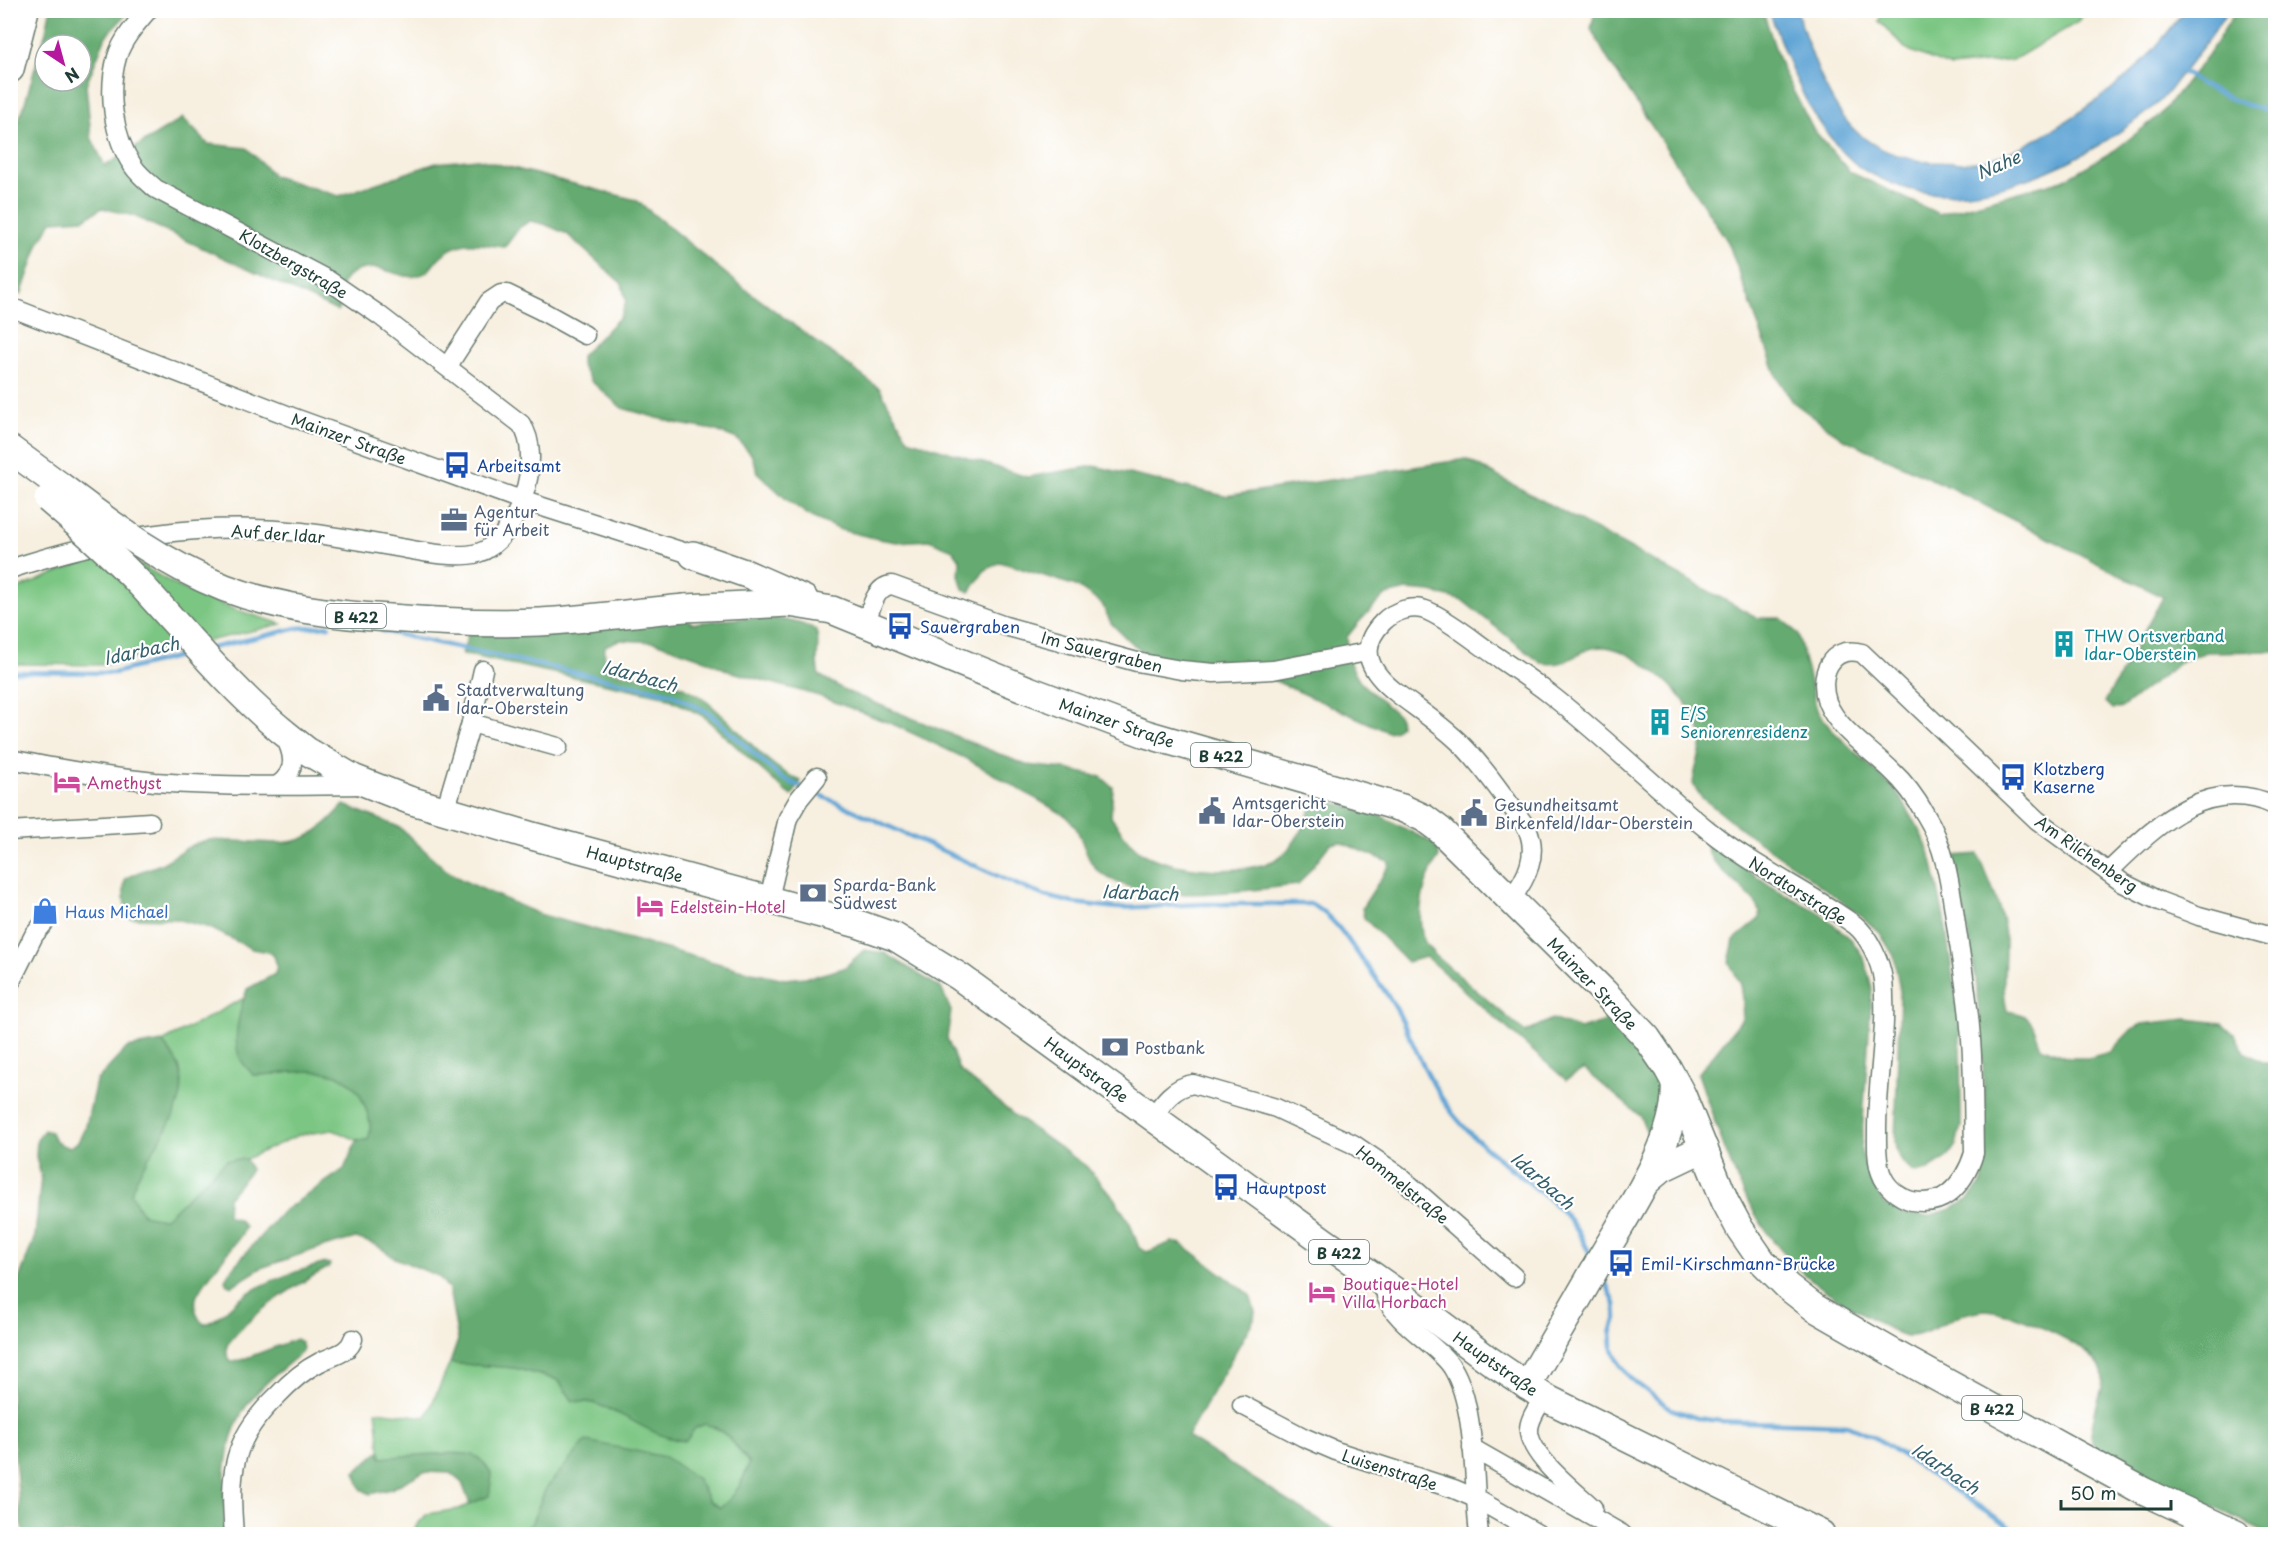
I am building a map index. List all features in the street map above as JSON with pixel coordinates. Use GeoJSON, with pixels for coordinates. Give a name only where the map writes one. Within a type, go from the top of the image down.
{"type":"FeatureCollection","features":[{"type":"Feature","properties":{"kind":"main road"},"geometry":{"type":"LineString","coordinates":[[10,69],[19,26]]}},
{"type":"Feature","properties":{"kind":"main road","name":"B 422"},"geometry":{"type":"LineString","coordinates":[[10,449],[54,492],[142,586],[233,688],[282,731],[321,760],[368,785]]}},
{"type":"Feature","properties":{"kind":"main road","name":"B 422"},"geometry":{"type":"LineString","coordinates":[[10,472],[54,492],[179,567],[248,596],[301,609],[440,622],[493,623],[541,622],[686,608],[789,603],[818,606]]}},
{"type":"Feature","properties":{"kind":"main road"},"geometry":{"type":"LineString","coordinates":[[686,608],[705,596],[713,581],[711,569],[693,555]]}},
{"type":"Feature","properties":{"kind":"main road"},"geometry":{"type":"LineString","coordinates":[[693,555],[747,574],[818,606]]}},
{"type":"Feature","properties":{"kind":"main road","name":"Mainzer Straße"},"geometry":{"type":"LineString","coordinates":[[818,606],[866,622],[1026,689],[1146,734],[1299,777],[1414,813],[1440,830],[1604,992],[1647,1038],[1675,1083],[1725,1201],[1748,1243],[1762,1261],[1802,1299],[1836,1321],[2144,1491],[2236,1534]]}},
{"type":"Feature","properties":{"kind":"main road","name":"Hauptstraße"},"geometry":{"type":"LineString","coordinates":[[368,785],[445,810],[875,929],[909,944],[960,977],[1314,1235],[1535,1392],[1821,1534]]}},
{"type":"Feature","properties":{"kind":"main road"},"geometry":{"type":"LineString","coordinates":[[1535,1392],[1557,1336],[1641,1189],[1662,1147],[1675,1105],[1675,1083]]}},
{"type":"Feature","properties":{"kind":"main road"},"geometry":{"type":"LineString","coordinates":[[1641,1189],[1648,1179],[1662,1168],[1704,1148],[1698,1142],[1684,1138],[1668,1142],[1662,1147]]}},
{"type":"Feature","properties":{"kind":"street","name":"Klotzbergstraße"},"geometry":{"type":"LineString","coordinates":[[148,10],[123,43],[113,79],[113,101],[118,132],[133,165],[156,189],[328,279],[509,414],[526,432],[530,442],[531,459],[521,500]]}},
{"type":"Feature","properties":{"kind":"street"},"geometry":{"type":"LineString","coordinates":[[447,367],[489,302],[501,294],[507,294],[540,310],[585,335]]}},
{"type":"Feature","properties":{"kind":"street","name":"Mainzer Straße"},"geometry":{"type":"LineString","coordinates":[[10,307],[292,417],[521,500],[693,555]]}},
{"type":"Feature","properties":{"kind":"street","name":"Auf der Idar"},"geometry":{"type":"LineString","coordinates":[[10,569],[103,542],[137,536],[210,529],[294,532],[444,555],[478,553],[497,543],[509,530],[521,500]]}},
{"type":"Feature","properties":{"kind":"street","name":"Im Sauergraben"},"geometry":{"type":"LineString","coordinates":[[866,622],[880,589],[886,585],[892,585],[1005,626],[1137,662],[1181,670],[1214,673],[1273,670],[1367,652]]}},
{"type":"Feature","properties":{"kind":"street","name":"Nordtorstraße"},"geometry":{"type":"LineString","coordinates":[[1367,652],[1376,628],[1386,618],[1398,611],[1412,608],[1425,609],[1548,693],[1709,832],[1858,928],[1875,953],[1883,978],[1877,1113],[1877,1149],[1881,1174],[1894,1193],[1908,1200],[1923,1203],[1944,1198],[1958,1186],[1968,1171],[1974,1153],[1969,1010],[1951,890],[1942,847],[1927,816],[1909,789],[1841,722],[1827,700],[1824,684],[1826,669],[1833,659],[1847,651]]}},
{"type":"Feature","properties":{"kind":"street","name":"Am Rilchenberg"},"geometry":{"type":"LineString","coordinates":[[1847,651],[1858,652],[1866,656],[2037,820],[2108,872],[2159,901],[2199,916],[2276,937]]}},
{"type":"Feature","properties":{"kind":"street"},"geometry":{"type":"LineString","coordinates":[[1367,652],[1375,672],[1390,688],[1464,747],[1527,828],[1533,849],[1531,862],[1528,873],[1511,899]]}},
{"type":"Feature","properties":{"kind":"street"},"geometry":{"type":"LineString","coordinates":[[445,810],[471,723],[483,670]]}},
{"type":"Feature","properties":{"kind":"street"},"geometry":{"type":"LineString","coordinates":[[471,723],[558,747]]}},
{"type":"Feature","properties":{"kind":"street"},"geometry":{"type":"LineString","coordinates":[[278,784],[290,773],[293,760],[282,731]]}},
{"type":"Feature","properties":{"kind":"street","name":"Hauptstraße"},"geometry":{"type":"LineString","coordinates":[[10,759],[155,782],[234,785],[368,785]]}},
{"type":"Feature","properties":{"kind":"street"},"geometry":{"type":"LineString","coordinates":[[769,899],[788,818],[799,799],[815,780]]}},
{"type":"Feature","properties":{"kind":"street"},"geometry":{"type":"LineString","coordinates":[[2108,872],[2148,834],[2199,801],[2211,797],[2238,794],[2262,799],[2276,806]]}},
{"type":"Feature","properties":{"kind":"street"},"geometry":{"type":"LineString","coordinates":[[10,831],[150,822]]}},
{"type":"Feature","properties":{"kind":"street"},"geometry":{"type":"LineString","coordinates":[[10,984],[34,935],[44,922]]}},
{"type":"Feature","properties":{"kind":"street","name":"Hommelstraße"},"geometry":{"type":"LineString","coordinates":[[1153,1117],[1171,1094],[1182,1087],[1193,1084],[1276,1108],[1353,1144],[1397,1174],[1514,1277]]}},
{"type":"Feature","properties":{"kind":"street"},"geometry":{"type":"LineString","coordinates":[[1390,1287],[1386,1296],[1393,1308],[1446,1359],[1457,1378],[1465,1401],[1472,1448],[1479,1534]]}},
{"type":"Feature","properties":{"kind":"street"},"geometry":{"type":"LineString","coordinates":[[234,1534],[232,1514],[234,1467],[237,1450],[247,1430],[283,1389],[315,1365],[348,1348],[353,1339]]}},
{"type":"Feature","properties":{"kind":"street"},"geometry":{"type":"LineString","coordinates":[[1535,1392],[1529,1433],[1536,1449],[1605,1523]]}},
{"type":"Feature","properties":{"kind":"street","name":"Luisenstraße"},"geometry":{"type":"LineString","coordinates":[[1242,1405],[1303,1437],[1336,1451],[1475,1498],[1538,1534]]}},
{"type":"Feature","properties":{"kind":"street"},"geometry":{"type":"LineString","coordinates":[[1472,1448],[1622,1534]]}},
{"type":"Feature","properties":{"kind":"green space"},"geometry":{"type":"Polygon","coordinates":[[[1883,10],[2086,11],[2078,22],[2013,60],[1951,67],[1906,49],[1879,21],[1883,10]]]}},
{"type":"Feature","properties":{"kind":"green space"},"geometry":{"type":"Polygon","coordinates":[[[50,11],[130,11],[106,36],[93,68],[93,33],[45,33],[50,11]]]}},
{"type":"Feature","properties":{"kind":"green space"},"geometry":{"type":"Polygon","coordinates":[[[1595,11],[1763,11],[1782,69],[1813,129],[1850,172],[1939,214],[2063,180],[2115,150],[2161,114],[2208,55],[2236,11],[2275,11],[2275,651],[2207,652],[2183,660],[2123,707],[2112,709],[2105,702],[2163,597],[1951,488],[1842,438],[1793,402],[1777,377],[1728,242],[1607,58],[1591,29],[1595,11]]]}},
{"type":"Feature","properties":{"kind":"green space"},"geometry":{"type":"Polygon","coordinates":[[[33,75],[33,93],[87,93],[91,137],[105,166],[183,118],[208,144],[247,148],[274,176],[339,196],[436,163],[478,159],[636,200],[736,282],[880,389],[908,439],[1027,477],[1094,466],[1225,496],[1466,459],[1758,618],[1781,618],[1798,634],[1817,710],[1830,728],[1897,792],[1920,830],[1932,859],[1945,923],[1960,1029],[1961,1126],[1956,1145],[1947,1158],[1928,1170],[1915,1173],[1901,1160],[1895,1141],[1900,992],[1894,956],[1880,933],[1861,916],[1701,797],[1693,784],[1702,736],[1695,719],[1684,701],[1669,684],[1635,658],[1611,648],[1601,647],[1592,648],[1561,663],[1541,663],[1463,601],[1431,592],[1406,590],[1384,596],[1347,637],[1350,664],[1361,683],[1399,716],[1400,726],[1388,732],[1269,678],[1152,658],[1130,642],[1111,623],[1102,604],[1076,586],[1000,562],[984,571],[970,592],[963,589],[959,575],[960,560],[953,550],[929,540],[897,542],[841,530],[811,517],[786,499],[758,473],[751,454],[737,439],[714,430],[679,424],[622,408],[591,381],[581,365],[581,356],[621,316],[626,301],[622,284],[567,234],[544,224],[530,221],[520,227],[505,247],[471,244],[455,247],[440,257],[428,271],[421,275],[411,277],[375,268],[358,271],[351,274],[342,285],[340,309],[337,311],[134,216],[102,208],[84,219],[52,221],[39,243],[21,295],[11,290],[11,138],[33,75]]]}},
{"type":"Feature","properties":{"kind":"green space"},"geometry":{"type":"Polygon","coordinates":[[[97,556],[132,560],[179,587],[234,609],[282,624],[105,665],[11,664],[10,592],[97,556]]]}},
{"type":"Feature","properties":{"kind":"green space"},"geometry":{"type":"Polygon","coordinates":[[[686,617],[692,623],[771,618],[802,624],[816,630],[819,675],[846,691],[1026,765],[1065,769],[1101,777],[1113,787],[1111,817],[1135,847],[1157,860],[1211,870],[1249,868],[1265,864],[1285,853],[1300,832],[1315,801],[1320,799],[1381,816],[1433,843],[1438,850],[1439,857],[1425,886],[1420,919],[1427,946],[1525,1032],[1552,1019],[1580,1029],[1608,1019],[1624,1029],[1665,1087],[1659,1112],[1649,1137],[1640,1116],[1584,1069],[1566,1080],[1426,957],[1407,962],[1364,918],[1362,908],[1389,866],[1389,862],[1340,842],[1330,844],[1298,885],[1197,894],[1145,890],[1122,884],[1097,870],[1076,828],[1066,816],[969,760],[897,726],[819,696],[729,671],[701,658],[655,642],[619,640],[605,646],[605,660],[613,672],[679,685],[711,705],[773,764],[801,781],[792,796],[703,716],[664,696],[462,654],[469,632],[686,617]]]}},
{"type":"Feature","properties":{"kind":"green space"},"geometry":{"type":"Polygon","coordinates":[[[344,805],[399,827],[446,870],[462,880],[539,914],[739,969],[785,979],[815,976],[844,968],[864,950],[885,953],[941,988],[951,1011],[947,1038],[959,1070],[1014,1115],[1086,1166],[1114,1198],[1130,1223],[1139,1248],[1147,1252],[1172,1242],[1182,1244],[1250,1295],[1255,1311],[1254,1319],[1187,1437],[1341,1534],[514,1534],[531,1525],[546,1488],[586,1441],[665,1457],[697,1479],[709,1501],[720,1508],[738,1488],[749,1463],[730,1439],[712,1426],[705,1424],[695,1428],[686,1441],[674,1439],[651,1431],[608,1408],[591,1402],[573,1401],[558,1380],[515,1368],[450,1363],[458,1340],[449,1289],[438,1276],[395,1258],[376,1245],[356,1238],[261,1268],[232,1286],[227,1284],[225,1280],[229,1272],[282,1212],[344,1169],[357,1140],[368,1140],[369,1117],[356,1089],[345,1079],[332,1074],[301,1072],[253,1075],[242,1062],[236,1043],[236,1034],[247,989],[275,974],[277,965],[274,956],[268,952],[252,949],[210,928],[175,919],[130,918],[124,899],[125,879],[163,863],[202,841],[285,843],[296,841],[318,830],[344,805]]]}},
{"type":"Feature","properties":{"kind":"green space"},"geometry":{"type":"Polygon","coordinates":[[[1709,842],[1775,889],[1820,913],[1851,939],[1864,958],[1872,988],[1861,1151],[1870,1180],[1884,1204],[1905,1214],[1928,1216],[1951,1209],[1968,1200],[1982,1182],[1986,1135],[1976,980],[1954,856],[1978,854],[1995,895],[2004,927],[2004,992],[2007,1011],[2022,1015],[2031,1022],[2041,1047],[2068,1058],[2088,1058],[2110,1052],[2132,1029],[2142,1024],[2187,1019],[2222,1023],[2234,1034],[2245,1052],[2264,1063],[2275,1063],[2275,1534],[2270,1534],[2111,1458],[2097,1448],[2091,1436],[2103,1381],[2102,1372],[2090,1355],[2076,1345],[2057,1334],[2018,1318],[1984,1310],[1961,1315],[1921,1334],[1902,1335],[1826,1291],[1797,1267],[1773,1241],[1738,1182],[1698,1074],[1742,1019],[1741,985],[1729,962],[1734,940],[1760,918],[1759,909],[1754,900],[1725,874],[1709,855],[1706,844],[1709,842]]]}},
{"type":"Feature","properties":{"kind":"green space"},"geometry":{"type":"Polygon","coordinates":[[[244,998],[239,1021],[253,1075],[317,1071],[332,1073],[345,1079],[356,1089],[366,1109],[370,1127],[368,1140],[357,1140],[333,1130],[299,1135],[246,1159],[227,1160],[165,1219],[146,1216],[131,1193],[136,1176],[176,1109],[181,1091],[172,1054],[162,1042],[244,998]]]}},
{"type":"Feature","properties":{"kind":"green space"},"geometry":{"type":"Polygon","coordinates":[[[162,1042],[178,1065],[182,1089],[172,1120],[145,1164],[131,1193],[140,1210],[146,1216],[165,1218],[227,1160],[246,1159],[251,1170],[228,1198],[227,1216],[239,1220],[245,1227],[198,1293],[195,1305],[199,1319],[204,1324],[210,1322],[242,1297],[262,1286],[304,1269],[330,1264],[329,1267],[261,1311],[227,1345],[227,1355],[231,1361],[241,1360],[296,1339],[301,1342],[303,1348],[301,1353],[253,1397],[235,1428],[226,1463],[225,1534],[25,1534],[21,1524],[11,1428],[10,1303],[35,1236],[41,1176],[36,1157],[37,1139],[44,1130],[51,1132],[64,1146],[70,1147],[78,1142],[86,1126],[96,1081],[127,1048],[162,1042]]]}},
{"type":"Feature","properties":{"kind":"green space"},"geometry":{"type":"Polygon","coordinates":[[[450,1363],[515,1368],[558,1380],[573,1401],[595,1403],[616,1413],[695,1428],[705,1424],[712,1426],[725,1434],[749,1464],[731,1499],[721,1508],[709,1501],[697,1479],[546,1488],[531,1525],[514,1534],[413,1534],[416,1526],[427,1514],[459,1509],[488,1496],[472,1455],[442,1454],[381,1458],[376,1411],[426,1417],[450,1363]]]}},
{"type":"Feature","properties":{"kind":"green space"},"geometry":{"type":"Polygon","coordinates":[[[379,1451],[381,1458],[453,1453],[476,1456],[492,1475],[489,1496],[470,1504],[462,1483],[450,1473],[423,1472],[391,1489],[370,1494],[361,1489],[355,1472],[379,1451]]]}},
{"type":"Feature","properties":{"kind":"water","name":"Nahe"},"geometry":{"type":"Polygon","coordinates":[[[1769,11],[1797,11],[1822,80],[1841,113],[1864,138],[1888,152],[1914,160],[1970,163],[2001,155],[2023,146],[2093,103],[2133,71],[2184,11],[2228,11],[2160,101],[2100,145],[2064,164],[2027,179],[1988,190],[1950,194],[1913,190],[1878,177],[1860,168],[1841,150],[1827,133],[1803,95],[1769,11]]]}},
{"type":"Feature","properties":{"kind":"waterway"},"geometry":{"type":"LineString","coordinates":[[2180,70],[2225,97],[2276,112]]}},
{"type":"Feature","properties":{"kind":"waterway","name":"Idarbach"},"geometry":{"type":"LineString","coordinates":[[211,648],[297,628],[329,626]]}},
{"type":"Feature","properties":{"kind":"waterway","name":"Idarbach"},"geometry":{"type":"LineString","coordinates":[[382,631],[670,693],[709,713],[780,777],[803,788]]}},
{"type":"Feature","properties":{"kind":"waterway","name":"Idarbach"},"geometry":{"type":"LineString","coordinates":[[10,672],[114,673],[191,653]]}},
{"type":"Feature","properties":{"kind":"waterway","name":"Idarbach"},"geometry":{"type":"LineString","coordinates":[[811,791],[1020,886],[1045,896],[1074,903],[1117,908],[1203,904],[1312,904],[1338,926],[1397,1009],[1418,1055],[1453,1114],[1478,1141],[1567,1216],[1592,1257]]}},
{"type":"Feature","properties":{"kind":"waterway","name":"Idarbach"},"geometry":{"type":"LineString","coordinates":[[1602,1274],[1615,1304],[1616,1318],[1611,1333],[1612,1346],[1617,1360],[1631,1379],[1671,1409],[1697,1418],[1720,1421],[1847,1425],[1873,1436],[2021,1534]]}},
{"type":"Feature","properties":{"kind":"place","name":"Arbeitsamt"},"geometry":{"type":"Point","coordinates":[457,465]}},
{"type":"Feature","properties":{"kind":"place","name":"Agentur für Arbeit"},"geometry":{"type":"Point","coordinates":[454,520]}},
{"type":"Feature","properties":{"kind":"place","name":"Sauergraben"},"geometry":{"type":"Point","coordinates":[900,626]}},
{"type":"Feature","properties":{"kind":"place","name":"THW Ortsverband Idar-Oberstein"},"geometry":{"type":"Point","coordinates":[2064,644]}},
{"type":"Feature","properties":{"kind":"place","name":"Stadtverwaltung Idar-Oberstein"},"geometry":{"type":"Point","coordinates":[436,698]}},
{"type":"Feature","properties":{"kind":"place","name":"E/S Seniorenresidenz"},"geometry":{"type":"Point","coordinates":[1660,722]}},
{"type":"Feature","properties":{"kind":"place","name":"Klotzberg Kaserne"},"geometry":{"type":"Point","coordinates":[2013,777]}},
{"type":"Feature","properties":{"kind":"place","name":"Amethyst"},"geometry":{"type":"Point","coordinates":[67,782]}},
{"type":"Feature","properties":{"kind":"place","name":"Amtsgericht Idar-Oberstein"},"geometry":{"type":"Point","coordinates":[1212,811]}},
{"type":"Feature","properties":{"kind":"place","name":"Gesundheitsamt Birkenfeld/Idar-Oberstein"},"geometry":{"type":"Point","coordinates":[1474,813]}},
{"type":"Feature","properties":{"kind":"place","name":"Sparda-Bank Südwest"},"geometry":{"type":"Point","coordinates":[813,893]}},
{"type":"Feature","properties":{"kind":"place","name":"Edelstein-Hotel"},"geometry":{"type":"Point","coordinates":[650,906]}},
{"type":"Feature","properties":{"kind":"place","name":"Haus Michael"},"geometry":{"type":"Point","coordinates":[45,911]}},
{"type":"Feature","properties":{"kind":"place","name":"Postbank"},"geometry":{"type":"Point","coordinates":[1115,1047]}},
{"type":"Feature","properties":{"kind":"place","name":"Hauptpost"},"geometry":{"type":"Point","coordinates":[1226,1187]}},
{"type":"Feature","properties":{"kind":"place","name":"Emil-Kirschmann-Brücke"},"geometry":{"type":"Point","coordinates":[1621,1263]}},
{"type":"Feature","properties":{"kind":"place","name":"Boutique-Hotel Villa Horbach"},"geometry":{"type":"Point","coordinates":[1322,1292]}}]}
